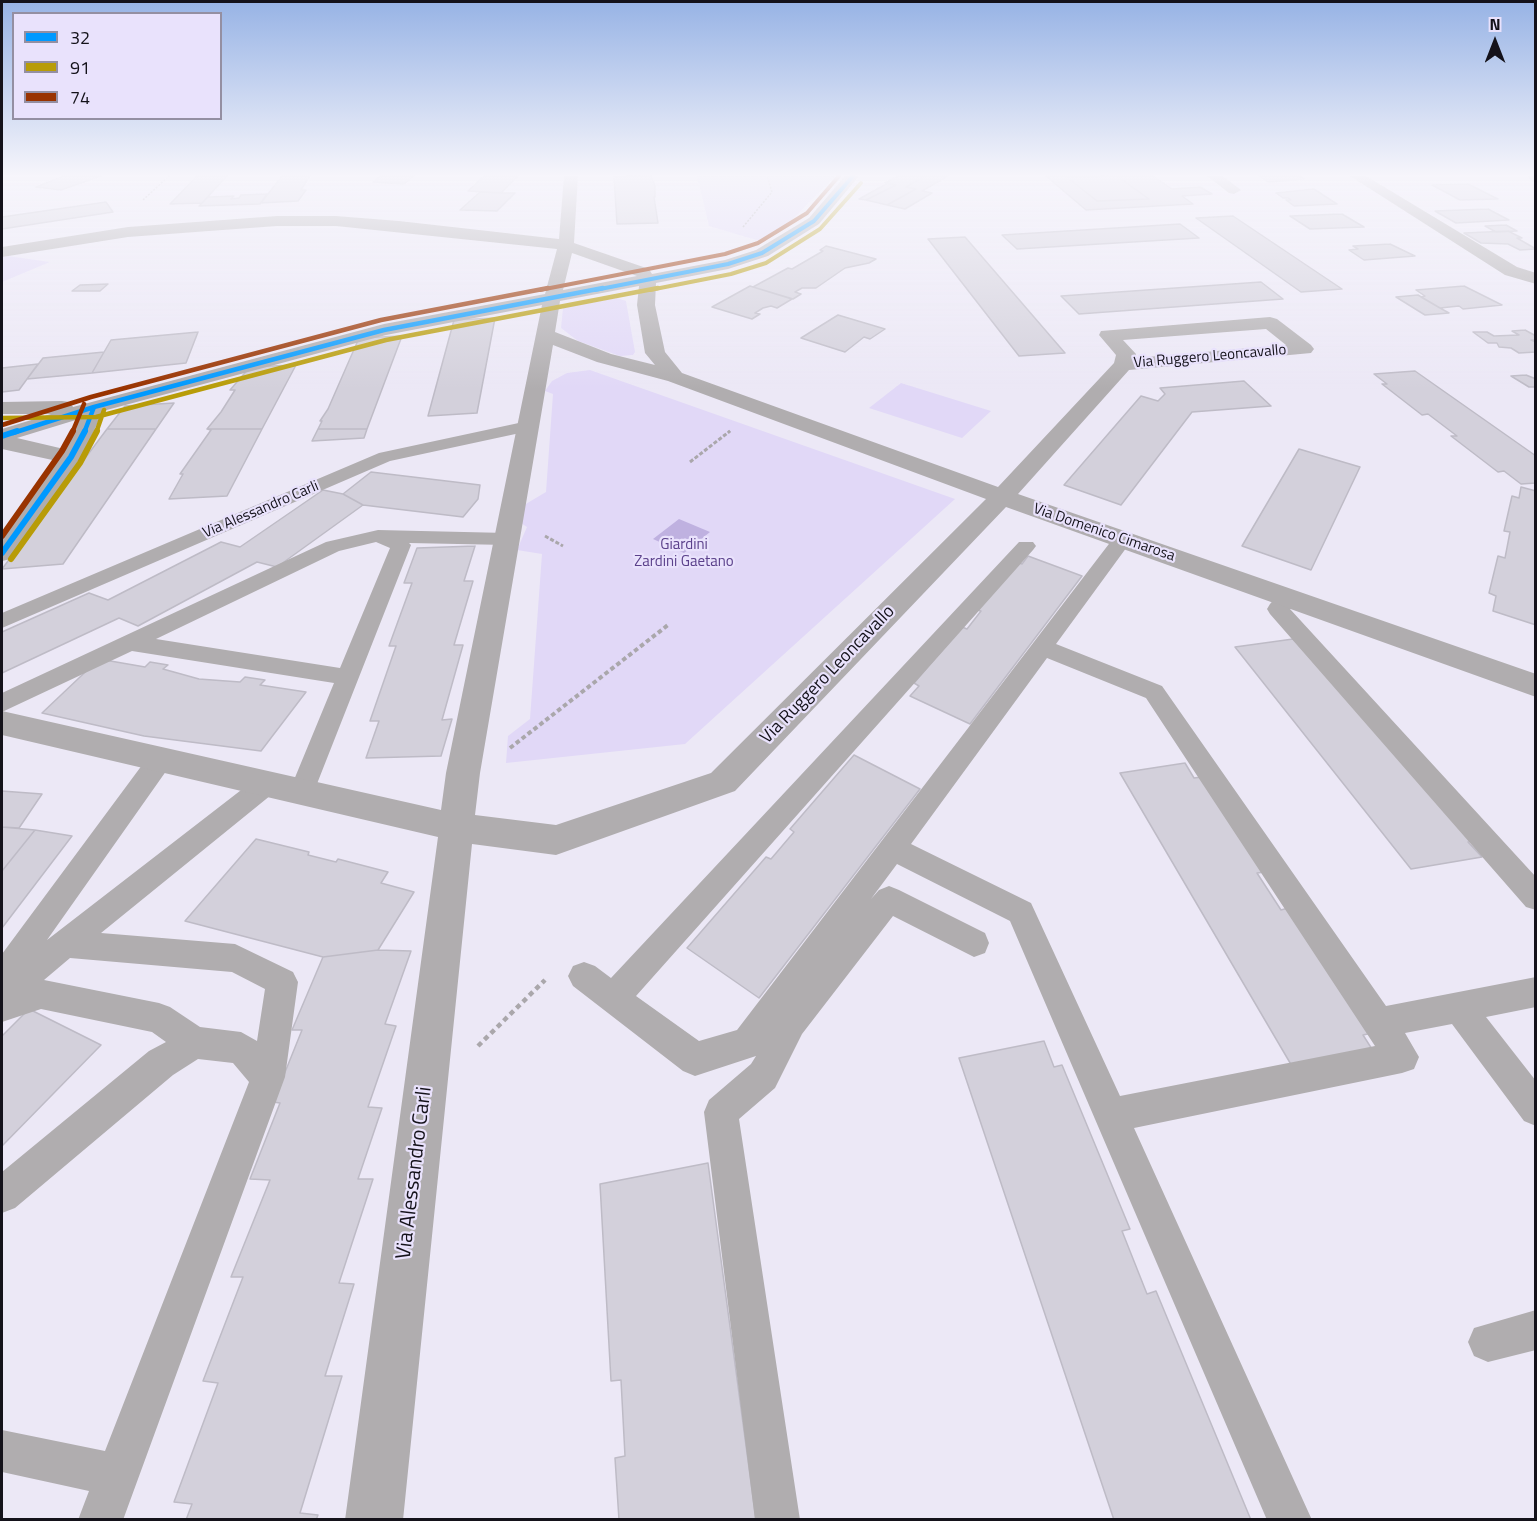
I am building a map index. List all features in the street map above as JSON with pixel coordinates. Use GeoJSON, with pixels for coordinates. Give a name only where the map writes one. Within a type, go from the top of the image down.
{"type":"FeatureCollection","features":[{"type":"Feature","properties":{"kind":"street"},"geometry":{"type":"LineString","coordinates":[[2,252],[34,247]]}},
{"type":"Feature","properties":{"kind":"street","name":"Via Alessandro Carli"},"geometry":{"type":"LineString","coordinates":[[374,1520],[463,773],[552,299],[565,247]]}},
{"type":"Feature","properties":{"kind":"street"},"geometry":{"type":"LineString","coordinates":[[571,247],[643,273],[648,280],[646,305],[655,353],[675,377]]}},
{"type":"Feature","properties":{"kind":"street"},"geometry":{"type":"LineString","coordinates":[[2,436],[94,407],[384,330],[721,266],[762,253],[772,247]]}},
{"type":"Feature","properties":{"kind":"street"},"geometry":{"type":"LineString","coordinates":[[1472,247],[1511,271],[1536,279]]}},
{"type":"Feature","properties":{"kind":"street","name":"Via Ruggero Leoncavallo"},"geometry":{"type":"LineString","coordinates":[[455,827],[556,840],[723,782],[1002,497],[1123,365],[1126,354],[1108,334],[1270,323],[1304,349],[1123,365]]}},
{"type":"Feature","properties":{"kind":"street","name":"Via Domenico Cimarosa"},"geometry":{"type":"LineString","coordinates":[[546,335],[604,358],[675,377],[760,407],[1002,497],[1536,686]]}},
{"type":"Feature","properties":{"kind":"street"},"geometry":{"type":"LineString","coordinates":[[2,408],[94,407]]}},
{"type":"Feature","properties":{"kind":"street"},"geometry":{"type":"LineString","coordinates":[[2,553],[72,457],[94,407]]}},
{"type":"Feature","properties":{"kind":"street"},"geometry":{"type":"LineString","coordinates":[[2,442],[72,457]]}},
{"type":"Feature","properties":{"kind":"street"},"geometry":{"type":"LineString","coordinates":[[2,723],[455,827]]}},
{"type":"Feature","properties":{"kind":"lane","name":"Via Alessandro Carli"},"geometry":{"type":"LineString","coordinates":[[2,621],[385,457],[528,426]]}},
{"type":"Feature","properties":{"kind":"lane"},"geometry":{"type":"LineString","coordinates":[[302,792],[401,545],[378,536]]}},
{"type":"Feature","properties":{"kind":"lane"},"geometry":{"type":"LineString","coordinates":[[2,703],[333,546],[378,536],[507,538]]}},
{"type":"Feature","properties":{"kind":"lane"},"geometry":{"type":"LineString","coordinates":[[584,976],[694,1059],[747,1043],[1122,540]]}},
{"type":"Feature","properties":{"kind":"lane"},"geometry":{"type":"LineString","coordinates":[[613,998],[1026,546]]}},
{"type":"Feature","properties":{"kind":"lane"},"geometry":{"type":"LineString","coordinates":[[1288,598],[1278,609],[1536,898]]}},
{"type":"Feature","properties":{"kind":"lane"},"geometry":{"type":"LineString","coordinates":[[131,643],[348,677]]}},
{"type":"Feature","properties":{"kind":"lane"},"geometry":{"type":"LineString","coordinates":[[1042,647],[1154,692],[1402,1057],[1112,1115]]}},
{"type":"Feature","properties":{"kind":"lane"},"geometry":{"type":"LineString","coordinates":[[2,978],[160,760]]}},
{"type":"Feature","properties":{"kind":"lane"},"geometry":{"type":"LineString","coordinates":[[2,994],[267,784]]}},
{"type":"Feature","properties":{"kind":"lane"},"geometry":{"type":"LineString","coordinates":[[892,848],[1021,912],[1290,1520]]}},
{"type":"Feature","properties":{"kind":"lane"},"geometry":{"type":"LineString","coordinates":[[778,1520],[721,1112],[763,1076],[791,1023],[889,899],[974,942]]}},
{"type":"Feature","properties":{"kind":"lane"},"geometry":{"type":"LineString","coordinates":[[65,944],[235,958],[282,982],[268,1077],[100,1520]]}},
{"type":"Feature","properties":{"kind":"lane"},"geometry":{"type":"LineString","coordinates":[[1379,1023],[1536,992]]}},
{"type":"Feature","properties":{"kind":"lane"},"geometry":{"type":"LineString","coordinates":[[2,1007],[41,994],[159,1018],[195,1043],[241,1048],[268,1077]]}},
{"type":"Feature","properties":{"kind":"lane"},"geometry":{"type":"LineString","coordinates":[[1459,1008],[1536,1109]]}},
{"type":"Feature","properties":{"kind":"lane"},"geometry":{"type":"LineString","coordinates":[[2,1195],[161,1063],[195,1043]]}},
{"type":"Feature","properties":{"kind":"lane"},"geometry":{"type":"LineString","coordinates":[[1488,1342],[1536,1330]]}},
{"type":"Feature","properties":{"kind":"lane"},"geometry":{"type":"LineString","coordinates":[[2,1451],[117,1475]]}},
{"type":"Feature","properties":{"kind":"path"},"geometry":{"type":"LineString","coordinates":[[690,462],[760,407]]}},
{"type":"Feature","properties":{"kind":"path"},"geometry":{"type":"LineString","coordinates":[[463,773],[507,750],[668,625]]}},
{"type":"Feature","properties":{"kind":"path"},"geometry":{"type":"LineString","coordinates":[[474,1050],[565,961],[584,976]]}},
{"type":"Feature","properties":{"kind":"green space"},"geometry":{"type":"Polygon","coordinates":[[[2,257],[50,262],[2,282],[2,257]]]}},
{"type":"Feature","properties":{"kind":"green space"},"geometry":{"type":"Polygon","coordinates":[[[617,298],[626,301],[635,352],[633,355],[620,356],[578,341],[561,328],[563,308],[617,298]]]}},
{"type":"Feature","properties":{"kind":"green space","name":"Giardini Zardini Gaetano"},"geometry":{"type":"Polygon","coordinates":[[[590,370],[955,499],[685,744],[506,763],[508,736],[530,719],[542,554],[517,550],[527,527],[518,521],[519,508],[546,492],[553,394],[545,391],[552,381],[567,373],[590,370]]]}},
{"type":"Feature","properties":{"kind":"green space"},"geometry":{"type":"Polygon","coordinates":[[[901,383],[991,411],[962,438],[869,408],[901,383]]]}},
{"type":"Feature","properties":{"kind":"shaded area"},"geometry":{"type":"Polygon","coordinates":[[[679,519],[710,532],[684,553],[653,539],[679,519]]]}},
{"type":"Feature","properties":{"kind":"building"},"geometry":{"type":"Polygon","coordinates":[[[830,247],[876,259],[869,263],[845,268],[816,288],[802,288],[795,292],[801,294],[793,299],[753,287],[788,268],[792,269],[823,251],[820,250],[830,247]]]}},
{"type":"Feature","properties":{"kind":"building"},"geometry":{"type":"Polygon","coordinates":[[[934,247],[974,247],[1065,353],[1019,356],[934,247]]]}},
{"type":"Feature","properties":{"kind":"building"},"geometry":{"type":"Polygon","coordinates":[[[1015,247],[1050,247],[1017,249],[1015,247]]]}},
{"type":"Feature","properties":{"kind":"building"},"geometry":{"type":"Polygon","coordinates":[[[1237,247],[1279,247],[1342,289],[1301,292],[1237,247]]]}},
{"type":"Feature","properties":{"kind":"building"},"geometry":{"type":"Polygon","coordinates":[[[1355,247],[1396,247],[1415,256],[1364,260],[1349,250],[1358,249],[1355,247]]]}},
{"type":"Feature","properties":{"kind":"building"},"geometry":{"type":"Polygon","coordinates":[[[1514,247],[1536,249],[1520,250],[1514,247]]]}},
{"type":"Feature","properties":{"kind":"building"},"geometry":{"type":"Polygon","coordinates":[[[1261,282],[1283,299],[1079,314],[1061,296],[1261,282]]]}},
{"type":"Feature","properties":{"kind":"building"},"geometry":{"type":"Polygon","coordinates":[[[108,284],[100,291],[72,291],[80,285],[108,284]]]}},
{"type":"Feature","properties":{"kind":"building"},"geometry":{"type":"Polygon","coordinates":[[[750,286],[792,299],[777,308],[771,306],[763,308],[755,313],[760,314],[752,319],[712,307],[750,286]]]}},
{"type":"Feature","properties":{"kind":"building"},"geometry":{"type":"Polygon","coordinates":[[[1464,286],[1502,305],[1463,309],[1459,306],[1440,308],[1421,297],[1425,296],[1416,290],[1464,286]]]}},
{"type":"Feature","properties":{"kind":"building"},"geometry":{"type":"Polygon","coordinates":[[[1418,295],[1449,313],[1425,315],[1396,297],[1418,295]]]}},
{"type":"Feature","properties":{"kind":"building"},"geometry":{"type":"Polygon","coordinates":[[[838,315],[885,329],[870,339],[864,337],[845,352],[801,338],[838,315]]]}},
{"type":"Feature","properties":{"kind":"building"},"geometry":{"type":"Polygon","coordinates":[[[495,318],[477,413],[428,416],[454,320],[495,318]]]}},
{"type":"Feature","properties":{"kind":"building"},"geometry":{"type":"Polygon","coordinates":[[[1525,330],[1536,336],[1536,340],[1531,340],[1536,342],[1536,352],[1519,353],[1511,348],[1499,347],[1497,343],[1488,343],[1473,332],[1487,332],[1494,336],[1519,335],[1512,331],[1525,330]]]}},
{"type":"Feature","properties":{"kind":"building"},"geometry":{"type":"Polygon","coordinates":[[[198,332],[186,363],[92,373],[111,340],[198,332]]]}},
{"type":"Feature","properties":{"kind":"building"},"geometry":{"type":"Polygon","coordinates":[[[402,336],[367,429],[318,429],[359,338],[402,336]]]}},
{"type":"Feature","properties":{"kind":"building"},"geometry":{"type":"Polygon","coordinates":[[[104,352],[92,373],[27,379],[43,358],[104,352]]]}},
{"type":"Feature","properties":{"kind":"building"},"geometry":{"type":"Polygon","coordinates":[[[38,364],[19,390],[2,392],[2,368],[38,364]]]}},
{"type":"Feature","properties":{"kind":"building"},"geometry":{"type":"Polygon","coordinates":[[[296,365],[262,429],[207,429],[235,390],[230,390],[250,367],[296,365]]]}},
{"type":"Feature","properties":{"kind":"building"},"geometry":{"type":"Polygon","coordinates":[[[1415,371],[1536,456],[1536,483],[1521,484],[1504,471],[1498,472],[1451,436],[1457,436],[1428,414],[1422,415],[1382,384],[1387,384],[1374,374],[1415,371]]]}},
{"type":"Feature","properties":{"kind":"building"},"geometry":{"type":"Polygon","coordinates":[[[1526,375],[1536,379],[1536,387],[1529,387],[1511,376],[1526,375]]]}},
{"type":"Feature","properties":{"kind":"building"},"geometry":{"type":"Polygon","coordinates":[[[1244,381],[1271,406],[1192,412],[1121,505],[1064,485],[1141,396],[1158,401],[1165,394],[1160,388],[1244,381]]]}},
{"type":"Feature","properties":{"kind":"building"},"geometry":{"type":"Polygon","coordinates":[[[174,403],[156,429],[107,429],[125,406],[174,403]]]}},
{"type":"Feature","properties":{"kind":"building"},"geometry":{"type":"Polygon","coordinates":[[[107,429],[156,429],[63,564],[2,569],[107,429]]]}},
{"type":"Feature","properties":{"kind":"building"},"geometry":{"type":"Polygon","coordinates":[[[207,429],[262,429],[227,496],[169,499],[183,474],[180,474],[211,430],[207,429]]]}},
{"type":"Feature","properties":{"kind":"building"},"geometry":{"type":"Polygon","coordinates":[[[318,429],[367,429],[364,438],[312,441],[318,429]]]}},
{"type":"Feature","properties":{"kind":"building"},"geometry":{"type":"Polygon","coordinates":[[[1299,449],[1360,467],[1311,570],[1242,546],[1299,449]]]}},
{"type":"Feature","properties":{"kind":"building"},"geometry":{"type":"Polygon","coordinates":[[[371,472],[480,485],[478,499],[463,517],[363,505],[343,494],[371,472]]]}},
{"type":"Feature","properties":{"kind":"building"},"geometry":{"type":"Polygon","coordinates":[[[1521,487],[1536,491],[1536,625],[1493,611],[1496,596],[1489,593],[1498,556],[1505,558],[1510,532],[1504,531],[1512,496],[1519,498],[1521,487]]]}},
{"type":"Feature","properties":{"kind":"building"},"geometry":{"type":"Polygon","coordinates":[[[323,490],[343,494],[363,505],[277,567],[257,562],[138,626],[119,618],[2,673],[2,632],[89,593],[108,600],[221,542],[240,547],[323,490]]]}},
{"type":"Feature","properties":{"kind":"building"},"geometry":{"type":"Polygon","coordinates":[[[475,546],[464,581],[473,581],[454,645],[463,645],[442,720],[452,719],[441,756],[366,758],[379,721],[370,721],[396,646],[389,646],[412,583],[404,583],[417,548],[475,546]]]}},
{"type":"Feature","properties":{"kind":"building"},"geometry":{"type":"Polygon","coordinates":[[[1028,556],[1082,576],[970,724],[910,696],[919,686],[914,683],[962,627],[967,629],[981,611],[977,610],[1017,562],[1022,564],[1028,556]]]}},
{"type":"Feature","properties":{"kind":"building"},"geometry":{"type":"Polygon","coordinates":[[[1293,639],[1475,841],[1468,842],[1482,857],[1411,869],[1235,647],[1293,639]]]}},
{"type":"Feature","properties":{"kind":"building"},"geometry":{"type":"Polygon","coordinates":[[[99,659],[145,667],[150,662],[168,665],[163,669],[199,679],[240,682],[245,677],[265,680],[260,685],[306,692],[261,751],[144,736],[42,713],[99,659]]]}},
{"type":"Feature","properties":{"kind":"building"},"geometry":{"type":"Polygon","coordinates":[[[854,755],[920,789],[759,998],[687,948],[766,857],[771,859],[794,832],[790,829],[854,755]]]}},
{"type":"Feature","properties":{"kind":"building"},"geometry":{"type":"Polygon","coordinates":[[[1185,763],[1194,778],[1202,777],[1265,872],[1257,873],[1281,910],[1288,908],[1372,1033],[1363,1035],[1377,1057],[1296,1073],[1120,773],[1185,763]]]}},
{"type":"Feature","properties":{"kind":"building"},"geometry":{"type":"Polygon","coordinates":[[[2,791],[42,794],[19,828],[2,827],[2,791]]]}},
{"type":"Feature","properties":{"kind":"building"},"geometry":{"type":"Polygon","coordinates":[[[2,827],[35,830],[2,871],[2,827]]]}},
{"type":"Feature","properties":{"kind":"building"},"geometry":{"type":"Polygon","coordinates":[[[35,830],[72,836],[2,928],[2,871],[35,830]]]}},
{"type":"Feature","properties":{"kind":"building"},"geometry":{"type":"Polygon","coordinates":[[[256,839],[309,852],[308,855],[336,862],[338,859],[388,872],[381,883],[414,892],[378,950],[323,957],[185,921],[256,839]]]}},
{"type":"Feature","properties":{"kind":"building"},"geometry":{"type":"Polygon","coordinates":[[[378,950],[411,951],[385,1024],[396,1026],[368,1107],[382,1108],[358,1179],[373,1179],[339,1283],[354,1284],[325,1376],[342,1376],[300,1513],[318,1515],[316,1520],[186,1520],[192,1504],[174,1502],[218,1383],[203,1381],[243,1277],[231,1277],[270,1180],[250,1179],[280,1103],[273,1102],[302,1030],[292,1030],[323,957],[378,950]]]}},
{"type":"Feature","properties":{"kind":"building"},"geometry":{"type":"Polygon","coordinates":[[[29,1009],[101,1045],[2,1146],[2,1036],[29,1009]]]}},
{"type":"Feature","properties":{"kind":"building"},"geometry":{"type":"Polygon","coordinates":[[[1044,1041],[1054,1067],[1062,1065],[1130,1229],[1122,1231],[1147,1294],[1156,1291],[1251,1520],[1114,1520],[959,1058],[1044,1041]]]}},
{"type":"Feature","properties":{"kind":"building"},"geometry":{"type":"Polygon","coordinates":[[[708,1163],[756,1520],[619,1520],[615,1458],[625,1456],[621,1380],[611,1381],[600,1184],[708,1163]]]}},
{"type":"Feature","properties":{"kind":"transit line","name":"74"},"geometry":{"type":"LineString","coordinates":[[2,425],[91,397],[381,320],[725,254],[746,247]]}},
{"type":"Feature","properties":{"kind":"transit line","name":"32"},"geometry":{"type":"LineString","coordinates":[[2,436],[94,407],[384,330],[728,264],[762,253],[772,247]]}},
{"type":"Feature","properties":{"kind":"transit line","name":"91"},"geometry":{"type":"LineString","coordinates":[[2,418],[96,417],[386,340],[731,274],[766,263],[791,247]]}},
{"type":"Feature","properties":{"kind":"transit line","name":"74"},"geometry":{"type":"LineString","coordinates":[[2,536],[62,451],[84,404]]}},
{"type":"Feature","properties":{"kind":"transit line","name":"32"},"geometry":{"type":"LineString","coordinates":[[2,553],[71,457],[87,427],[94,407]]}},
{"type":"Feature","properties":{"kind":"transit line","name":"91"},"geometry":{"type":"LineString","coordinates":[[11,559],[80,463],[97,431],[104,410]]}}]}
